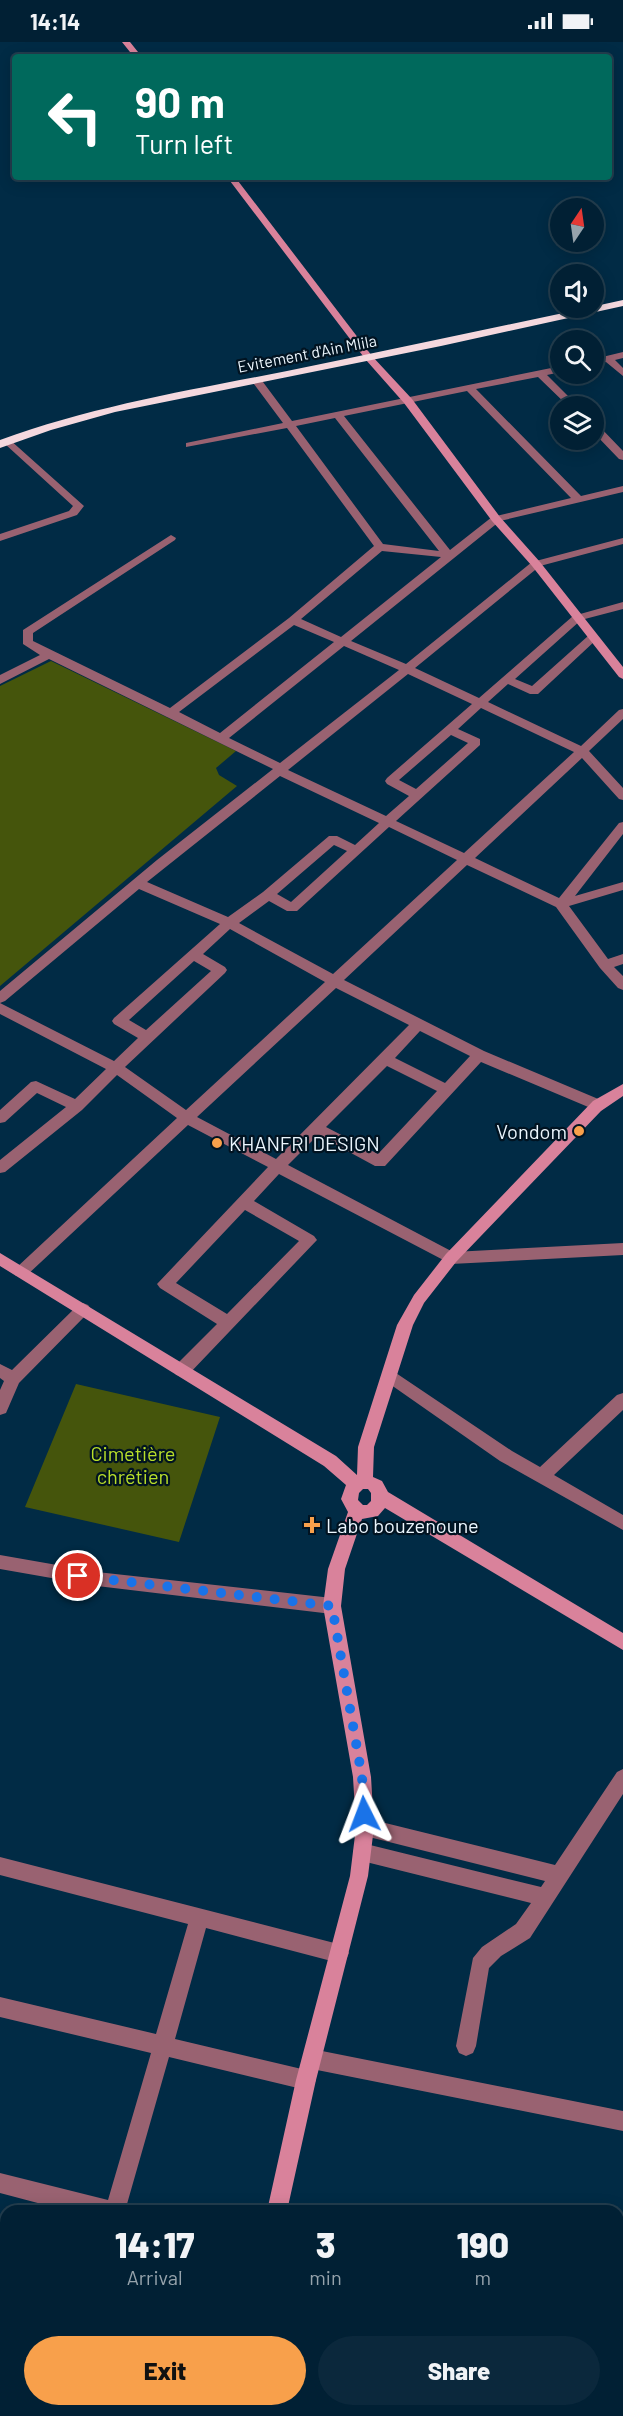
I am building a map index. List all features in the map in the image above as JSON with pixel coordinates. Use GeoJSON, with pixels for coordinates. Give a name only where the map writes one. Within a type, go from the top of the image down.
{"type":"FeatureCollection","features":[{"type":"Feature","properties":{"kind":"highway"},"geometry":{"type":"LineString","coordinates":[[604,302],[623,298]]}},
{"type":"Feature","properties":{"kind":"highway","name":"Evitement d'Ain Mlila"},"geometry":{"type":"LineString","coordinates":[[3,440],[124,400],[367,355],[623,303]]}},
{"type":"Feature","properties":{"kind":"highway","name":"Evitement d'Ain Mlila"},"geometry":{"type":"LineString","coordinates":[[3,440],[84,416],[550,315]]}},
{"type":"Feature","properties":{"kind":"street"},"geometry":{"type":"LineString","coordinates":[[126,42],[136,54]]}},
{"type":"Feature","properties":{"kind":"street"},"geometry":{"type":"LineString","coordinates":[[233,180],[367,355],[408,401],[496,519],[536,564],[623,675]]}},
{"type":"Feature","properties":{"kind":"street"},"geometry":{"type":"LineString","coordinates":[[604,360],[623,355]]}},
{"type":"Feature","properties":{"kind":"street"},"geometry":{"type":"LineString","coordinates":[[608,359],[623,373]]}},
{"type":"Feature","properties":{"kind":"street"},"geometry":{"type":"LineString","coordinates":[[190,445],[550,372]]}},
{"type":"Feature","properties":{"kind":"street"},"geometry":{"type":"LineString","coordinates":[[541,374],[563,396]]}},
{"type":"Feature","properties":{"kind":"street"},"geometry":{"type":"LineString","coordinates":[[256,380],[380,547]]}},
{"type":"Feature","properties":{"kind":"street"},"geometry":{"type":"LineString","coordinates":[[470,389],[578,499]]}},
{"type":"Feature","properties":{"kind":"street"},"geometry":{"type":"LineString","coordinates":[[338,415],[448,555]]}},
{"type":"Feature","properties":{"kind":"street"},"geometry":{"type":"LineString","coordinates":[[604,437],[623,457]]}},
{"type":"Feature","properties":{"kind":"street"},"geometry":{"type":"LineString","coordinates":[[0,538],[74,513],[79,506],[3,440]]}},
{"type":"Feature","properties":{"kind":"street"},"geometry":{"type":"LineString","coordinates":[[220,738],[343,643],[448,555],[496,519],[623,489]]}},
{"type":"Feature","properties":{"kind":"street"},"geometry":{"type":"LineString","coordinates":[[171,538],[27,632],[27,642],[385,822],[561,904],[605,965],[623,985]]}},
{"type":"Feature","properties":{"kind":"street"},"geometry":{"type":"LineString","coordinates":[[0,998],[138,883],[536,564],[623,541]]}},
{"type":"Feature","properties":{"kind":"street"},"geometry":{"type":"LineString","coordinates":[[171,713],[293,620],[380,547],[448,555]]}},
{"type":"Feature","properties":{"kind":"street"},"geometry":{"type":"LineString","coordinates":[[416,794],[391,781],[577,618],[623,605]]}},
{"type":"Feature","properties":{"kind":"street"},"geometry":{"type":"LineString","coordinates":[[293,620],[407,669],[582,751],[623,796]]}},
{"type":"Feature","properties":{"kind":"street"},"geometry":{"type":"LineString","coordinates":[[506,680],[534,691],[592,638]]}},
{"type":"Feature","properties":{"kind":"street"},"geometry":{"type":"LineString","coordinates":[[0,680],[49,655]]}},
{"type":"Feature","properties":{"kind":"street"},"geometry":{"type":"LineString","coordinates":[[21,1272],[336,982],[623,713]]}},
{"type":"Feature","properties":{"kind":"street"},"geometry":{"type":"LineString","coordinates":[[268,895],[292,908],[476,742],[449,729]]}},
{"type":"Feature","properties":{"kind":"street"},"geometry":{"type":"LineString","coordinates":[[561,904],[623,826]]}},
{"type":"Feature","properties":{"kind":"street"},"geometry":{"type":"LineString","coordinates":[[147,1036],[119,1021],[229,923],[268,895],[333,839],[355,850]]}},
{"type":"Feature","properties":{"kind":"street"},"geometry":{"type":"LineString","coordinates":[[138,883],[229,923],[336,982],[479,1055],[598,1105]]}},
{"type":"Feature","properties":{"kind":"street"},"geometry":{"type":"LineString","coordinates":[[561,904],[623,886]]}},
{"type":"Feature","properties":{"kind":"street"},"geometry":{"type":"LineString","coordinates":[[0,1168],[77,1106],[147,1036],[220,970],[194,955]]}},
{"type":"Feature","properties":{"kind":"street"},"geometry":{"type":"LineString","coordinates":[[605,965],[623,959]]}},
{"type":"Feature","properties":{"kind":"street"},"geometry":{"type":"LineString","coordinates":[[0,1008],[116,1068],[187,1118],[451,1258],[623,1249]]}},
{"type":"Feature","properties":{"kind":"street"},"geometry":{"type":"LineString","coordinates":[[229,1323],[165,1284],[418,1025]]}},
{"type":"Feature","properties":{"kind":"street"},"geometry":{"type":"LineString","coordinates":[[316,1128],[380,1162],[479,1055]]}},
{"type":"Feature","properties":{"kind":"street"},"geometry":{"type":"LineString","coordinates":[[385,1059],[447,1090]]}},
{"type":"Feature","properties":{"kind":"street"},"geometry":{"type":"LineString","coordinates":[[0,1118],[36,1086],[77,1106]]}},
{"type":"Feature","properties":{"kind":"street"},"geometry":{"type":"LineString","coordinates":[[361,1484],[366,1448],[409,1316],[419,1299],[451,1258],[598,1105],[623,1089]]}},
{"type":"Feature","properties":{"kind":"street"},"geometry":{"type":"LineString","coordinates":[[182,1370],[309,1240],[244,1202]]}},
{"type":"Feature","properties":{"kind":"street"},"geometry":{"type":"LineString","coordinates":[[0,1259],[330,1461],[361,1484],[377,1487],[382,1497],[623,1642]]}},
{"type":"Feature","properties":{"kind":"street"},"geometry":{"type":"LineString","coordinates":[[0,1408],[7,1375],[83,1309]]}},
{"type":"Feature","properties":{"kind":"street"},"geometry":{"type":"LineString","coordinates":[[390,1375],[506,1456],[623,1523]]}},
{"type":"Feature","properties":{"kind":"street"},"geometry":{"type":"LineString","coordinates":[[541,1477],[623,1400]]}},
{"type":"Feature","properties":{"kind":"street"},"geometry":{"type":"LineString","coordinates":[[361,1484],[351,1490],[349,1497],[351,1504],[357,1510],[372,1511],[380,1505],[382,1497]]}},
{"type":"Feature","properties":{"kind":"street"},"geometry":{"type":"LineString","coordinates":[[278,2205],[306,2080],[359,1876],[365,1827],[362,1777],[332,1606],[335,1570],[357,1510]]}},
{"type":"Feature","properties":{"kind":"street"},"geometry":{"type":"LineString","coordinates":[[0,1562],[97,1579],[332,1606]]}},
{"type":"Feature","properties":{"kind":"street"},"geometry":{"type":"LineString","coordinates":[[466,2046],[483,1959],[493,1950],[518,1936],[623,1778]]}},
{"type":"Feature","properties":{"kind":"street"},"geometry":{"type":"LineString","coordinates":[[365,1827],[558,1875]]}},
{"type":"Feature","properties":{"kind":"street"},"geometry":{"type":"LineString","coordinates":[[362,1852],[545,1897]]}},
{"type":"Feature","properties":{"kind":"street"},"geometry":{"type":"LineString","coordinates":[[0,1866],[339,1953]]}},
{"type":"Feature","properties":{"kind":"street"},"geometry":{"type":"LineString","coordinates":[[117,2205],[200,1917]]}},
{"type":"Feature","properties":{"kind":"street"},"geometry":{"type":"LineString","coordinates":[[0,2007],[306,2080]]}},
{"type":"Feature","properties":{"kind":"street"},"geometry":{"type":"LineString","coordinates":[[312,2059],[623,2121]]}},
{"type":"Feature","properties":{"kind":"street"},"geometry":{"type":"LineString","coordinates":[[0,2183],[86,2205]]}},
{"type":"Feature","properties":{"kind":"green space"},"geometry":{"type":"Polygon","coordinates":[[[51,661],[236,751],[216,768],[219,775],[237,786],[0,986],[0,686],[51,661]]]}},
{"type":"Feature","properties":{"kind":"green space","name":"Cimetière chrétien"},"geometry":{"type":"Polygon","coordinates":[[[76,1384],[220,1417],[179,1542],[25,1507],[76,1384]]]}},
{"type":"Feature","properties":{"kind":"place","name":"Vondom"},"geometry":{"type":"Point","coordinates":[579,1131]}},
{"type":"Feature","properties":{"kind":"place","name":"KHANFRI DESIGN"},"geometry":{"type":"Point","coordinates":[217,1143]}},
{"type":"Feature","properties":{"kind":"place","name":"Labo bouzenoune"},"geometry":{"type":"Point","coordinates":[312,1525]}},
{"type":"Feature","properties":{"kind":"route"},"geometry":{"type":"LineString","coordinates":[[78,1576],[332,1606],[362,1777],[364,1814]]}}]}
